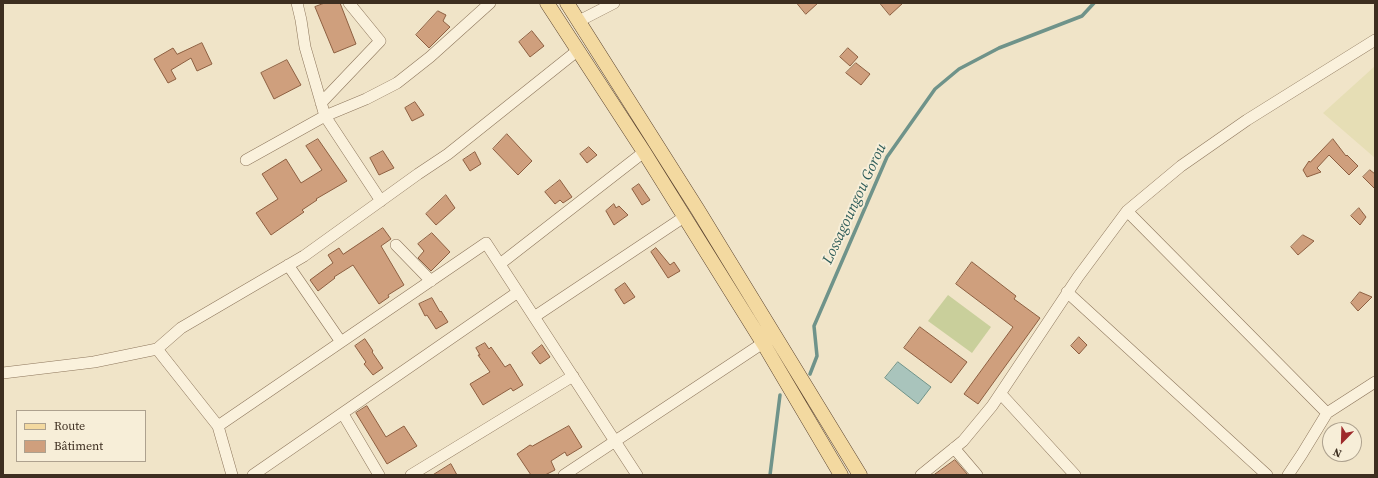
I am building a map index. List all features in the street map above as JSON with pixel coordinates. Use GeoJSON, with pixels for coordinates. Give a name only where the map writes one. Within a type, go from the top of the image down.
{"type":"FeatureCollection","features":[{"type":"Feature","properties":{"kind":"main road"},"geometry":{"type":"LineString","coordinates":[[547,3],[684,216],[763,343],[841,475]]}},
{"type":"Feature","properties":{"kind":"main road"},"geometry":{"type":"LineString","coordinates":[[567,3],[698,210],[860,475]]}},
{"type":"Feature","properties":{"kind":"street"},"geometry":{"type":"LineString","coordinates":[[297,3],[305,47],[325,116],[381,201]]}},
{"type":"Feature","properties":{"kind":"street"},"geometry":{"type":"LineString","coordinates":[[321,103],[380,41],[349,3]]}},
{"type":"Feature","properties":{"kind":"street"},"geometry":{"type":"LineString","coordinates":[[246,160],[325,116],[366,99],[396,83],[430,57],[490,3]]}},
{"type":"Feature","properties":{"kind":"street"},"geometry":{"type":"LineString","coordinates":[[579,21],[614,3]]}},
{"type":"Feature","properties":{"kind":"street"},"geometry":{"type":"LineString","coordinates":[[921,475],[963,441],[992,406],[1067,292],[1128,211],[1180,166],[1248,120],[1375,40]]}},
{"type":"Feature","properties":{"kind":"street"},"geometry":{"type":"LineString","coordinates":[[3,373],[94,362],[157,349],[181,328],[304,256],[475,134],[577,51]]}},
{"type":"Feature","properties":{"kind":"street"},"geometry":{"type":"LineString","coordinates":[[500,264],[644,152]]}},
{"type":"Feature","properties":{"kind":"street"},"geometry":{"type":"LineString","coordinates":[[1128,211],[1327,413]]}},
{"type":"Feature","properties":{"kind":"street"},"geometry":{"type":"LineString","coordinates":[[534,317],[684,216]]}},
{"type":"Feature","properties":{"kind":"street"},"geometry":{"type":"LineString","coordinates":[[218,426],[486,243],[637,475]]}},
{"type":"Feature","properties":{"kind":"street"},"geometry":{"type":"LineString","coordinates":[[396,245],[431,281]]}},
{"type":"Feature","properties":{"kind":"street"},"geometry":{"type":"LineString","coordinates":[[288,265],[341,342]]}},
{"type":"Feature","properties":{"kind":"street"},"geometry":{"type":"LineString","coordinates":[[253,475],[518,292]]}},
{"type":"Feature","properties":{"kind":"street"},"geometry":{"type":"LineString","coordinates":[[1067,292],[1266,475]]}},
{"type":"Feature","properties":{"kind":"street"},"geometry":{"type":"LineString","coordinates":[[564,475],[763,343]]}},
{"type":"Feature","properties":{"kind":"street"},"geometry":{"type":"LineString","coordinates":[[157,349],[218,426],[232,475]]}},
{"type":"Feature","properties":{"kind":"street"},"geometry":{"type":"LineString","coordinates":[[411,475],[573,376]]}},
{"type":"Feature","properties":{"kind":"street"},"geometry":{"type":"LineString","coordinates":[[1288,475],[1327,413],[1375,382]]}},
{"type":"Feature","properties":{"kind":"street"},"geometry":{"type":"LineString","coordinates":[[1001,394],[1075,475]]}},
{"type":"Feature","properties":{"kind":"street"},"geometry":{"type":"LineString","coordinates":[[343,414],[379,475]]}},
{"type":"Feature","properties":{"kind":"street"},"geometry":{"type":"LineString","coordinates":[[954,448],[977,475]]}},
{"type":"Feature","properties":{"kind":"shaded area"},"geometry":{"type":"Polygon","coordinates":[[[1375,66],[1375,158],[1323,113],[1375,66]]]}},
{"type":"Feature","properties":{"kind":"green space"},"geometry":{"type":"Polygon","coordinates":[[[948,295],[991,327],[972,353],[928,321],[948,295]]]}},
{"type":"Feature","properties":{"kind":"water"},"geometry":{"type":"Polygon","coordinates":[[[898,362],[931,387],[918,404],[885,378],[898,362]]]}},
{"type":"Feature","properties":{"kind":"building"},"geometry":{"type":"Polygon","coordinates":[[[325,3],[340,3],[356,44],[334,53],[315,7],[325,3]]]}},
{"type":"Feature","properties":{"kind":"building"},"geometry":{"type":"Polygon","coordinates":[[[797,3],[818,3],[806,14],[797,3]]]}},
{"type":"Feature","properties":{"kind":"building"},"geometry":{"type":"Polygon","coordinates":[[[880,3],[903,3],[890,15],[880,3]]]}},
{"type":"Feature","properties":{"kind":"building"},"geometry":{"type":"Polygon","coordinates":[[[438,11],[446,15],[443,21],[450,27],[429,48],[416,35],[438,11]]]}},
{"type":"Feature","properties":{"kind":"building"},"geometry":{"type":"Polygon","coordinates":[[[532,31],[544,46],[530,57],[519,42],[532,31]]]}},
{"type":"Feature","properties":{"kind":"building"},"geometry":{"type":"Polygon","coordinates":[[[202,43],[212,64],[197,71],[191,58],[171,70],[176,79],[168,83],[154,59],[173,48],[177,54],[202,43]]]}},
{"type":"Feature","properties":{"kind":"building"},"geometry":{"type":"Polygon","coordinates":[[[848,48],[858,57],[850,66],[840,57],[848,48]]]}},
{"type":"Feature","properties":{"kind":"building"},"geometry":{"type":"Polygon","coordinates":[[[287,60],[301,85],[274,99],[261,73],[287,60]]]}},
{"type":"Feature","properties":{"kind":"building"},"geometry":{"type":"Polygon","coordinates":[[[856,63],[870,74],[861,85],[846,73],[856,63]]]}},
{"type":"Feature","properties":{"kind":"building"},"geometry":{"type":"Polygon","coordinates":[[[415,102],[424,115],[412,121],[405,108],[415,102]]]}},
{"type":"Feature","properties":{"kind":"building"},"geometry":{"type":"Polygon","coordinates":[[[507,134],[532,161],[518,175],[493,149],[507,134]]]}},
{"type":"Feature","properties":{"kind":"building"},"geometry":{"type":"Polygon","coordinates":[[[318,139],[347,181],[316,199],[317,200],[302,210],[304,212],[271,235],[256,213],[278,199],[262,174],[286,159],[301,183],[322,170],[306,146],[318,139]]]}},
{"type":"Feature","properties":{"kind":"building"},"geometry":{"type":"Polygon","coordinates":[[[1333,139],[1346,156],[1347,155],[1358,166],[1349,175],[1329,155],[1317,168],[1321,172],[1307,177],[1303,170],[1309,161],[1310,162],[1333,139]]]}},
{"type":"Feature","properties":{"kind":"building"},"geometry":{"type":"Polygon","coordinates":[[[589,147],[597,155],[587,163],[580,154],[589,147]]]}},
{"type":"Feature","properties":{"kind":"building"},"geometry":{"type":"Polygon","coordinates":[[[383,151],[394,168],[379,175],[370,158],[383,151]]]}},
{"type":"Feature","properties":{"kind":"building"},"geometry":{"type":"Polygon","coordinates":[[[475,152],[481,164],[470,171],[463,160],[475,152]]]}},
{"type":"Feature","properties":{"kind":"building"},"geometry":{"type":"Polygon","coordinates":[[[1370,170],[1375,174],[1375,189],[1363,177],[1370,170]]]}},
{"type":"Feature","properties":{"kind":"building"},"geometry":{"type":"Polygon","coordinates":[[[560,180],[572,197],[563,203],[560,200],[555,204],[545,192],[560,180]]]}},
{"type":"Feature","properties":{"kind":"building"},"geometry":{"type":"Polygon","coordinates":[[[639,184],[650,200],[642,205],[632,189],[639,184]]]}},
{"type":"Feature","properties":{"kind":"building"},"geometry":{"type":"Polygon","coordinates":[[[446,195],[455,208],[436,225],[426,214],[446,195]]]}},
{"type":"Feature","properties":{"kind":"building"},"geometry":{"type":"Polygon","coordinates":[[[614,204],[616,208],[619,206],[628,215],[614,225],[606,211],[614,204]]]}},
{"type":"Feature","properties":{"kind":"building"},"geometry":{"type":"Polygon","coordinates":[[[1359,208],[1366,217],[1360,225],[1351,216],[1359,208]]]}},
{"type":"Feature","properties":{"kind":"building"},"geometry":{"type":"Polygon","coordinates":[[[383,228],[391,239],[381,246],[404,285],[388,295],[389,297],[379,304],[353,265],[334,277],[335,278],[318,291],[310,280],[333,263],[328,255],[339,248],[343,254],[383,228]]]}},
{"type":"Feature","properties":{"kind":"building"},"geometry":{"type":"Polygon","coordinates":[[[432,233],[450,252],[431,271],[418,258],[424,251],[418,244],[432,233]]]}},
{"type":"Feature","properties":{"kind":"building"},"geometry":{"type":"Polygon","coordinates":[[[1303,235],[1314,241],[1298,255],[1291,247],[1303,235]]]}},
{"type":"Feature","properties":{"kind":"building"},"geometry":{"type":"Polygon","coordinates":[[[656,248],[670,265],[674,262],[680,271],[668,278],[651,252],[656,248]]]}},
{"type":"Feature","properties":{"kind":"building"},"geometry":{"type":"Polygon","coordinates":[[[972,262],[1016,296],[1014,299],[1040,318],[978,404],[964,394],[1013,327],[956,284],[972,262]]]}},
{"type":"Feature","properties":{"kind":"building"},"geometry":{"type":"Polygon","coordinates":[[[625,283],[635,297],[624,304],[615,290],[625,283]]]}},
{"type":"Feature","properties":{"kind":"building"},"geometry":{"type":"Polygon","coordinates":[[[1360,292],[1372,297],[1358,311],[1351,303],[1360,292]]]}},
{"type":"Feature","properties":{"kind":"building"},"geometry":{"type":"Polygon","coordinates":[[[432,298],[448,322],[436,329],[427,315],[425,316],[419,304],[432,298]]]}},
{"type":"Feature","properties":{"kind":"building"},"geometry":{"type":"Polygon","coordinates":[[[920,327],[967,362],[951,383],[904,348],[920,327]]]}},
{"type":"Feature","properties":{"kind":"building"},"geometry":{"type":"Polygon","coordinates":[[[1079,337],[1087,345],[1079,354],[1071,346],[1079,337]]]}},
{"type":"Feature","properties":{"kind":"building"},"geometry":{"type":"Polygon","coordinates":[[[365,339],[383,368],[373,375],[364,364],[366,362],[355,346],[365,339]]]}},
{"type":"Feature","properties":{"kind":"building"},"geometry":{"type":"Polygon","coordinates":[[[485,343],[489,349],[491,347],[505,367],[510,364],[523,385],[513,391],[511,388],[483,405],[470,384],[490,372],[478,355],[480,355],[476,348],[485,343]]]}},
{"type":"Feature","properties":{"kind":"building"},"geometry":{"type":"Polygon","coordinates":[[[542,345],[550,357],[540,364],[532,353],[542,345]]]}},
{"type":"Feature","properties":{"kind":"building"},"geometry":{"type":"Polygon","coordinates":[[[367,406],[386,437],[404,426],[417,446],[387,464],[356,413],[367,406]]]}},
{"type":"Feature","properties":{"kind":"building"},"geometry":{"type":"Polygon","coordinates":[[[569,426],[582,447],[567,456],[565,452],[551,461],[555,470],[545,475],[531,475],[517,454],[530,445],[532,446],[569,426]]]}},
{"type":"Feature","properties":{"kind":"building"},"geometry":{"type":"Polygon","coordinates":[[[955,460],[968,475],[934,475],[955,460]]]}},
{"type":"Feature","properties":{"kind":"building"},"geometry":{"type":"Polygon","coordinates":[[[451,464],[457,475],[433,475],[451,464]]]}},
{"type":"Feature","properties":{"kind":"waterway","name":"Lossagoungou Gorou"},"geometry":{"type":"LineString","coordinates":[[810,374],[817,356],[814,326],[887,157],[935,89],[959,69],[999,48],[1082,16],[1094,3]]}},
{"type":"Feature","properties":{"kind":"waterway","name":"Lossagoungou Gorou"},"geometry":{"type":"LineString","coordinates":[[770,475],[780,395]]}}]}
